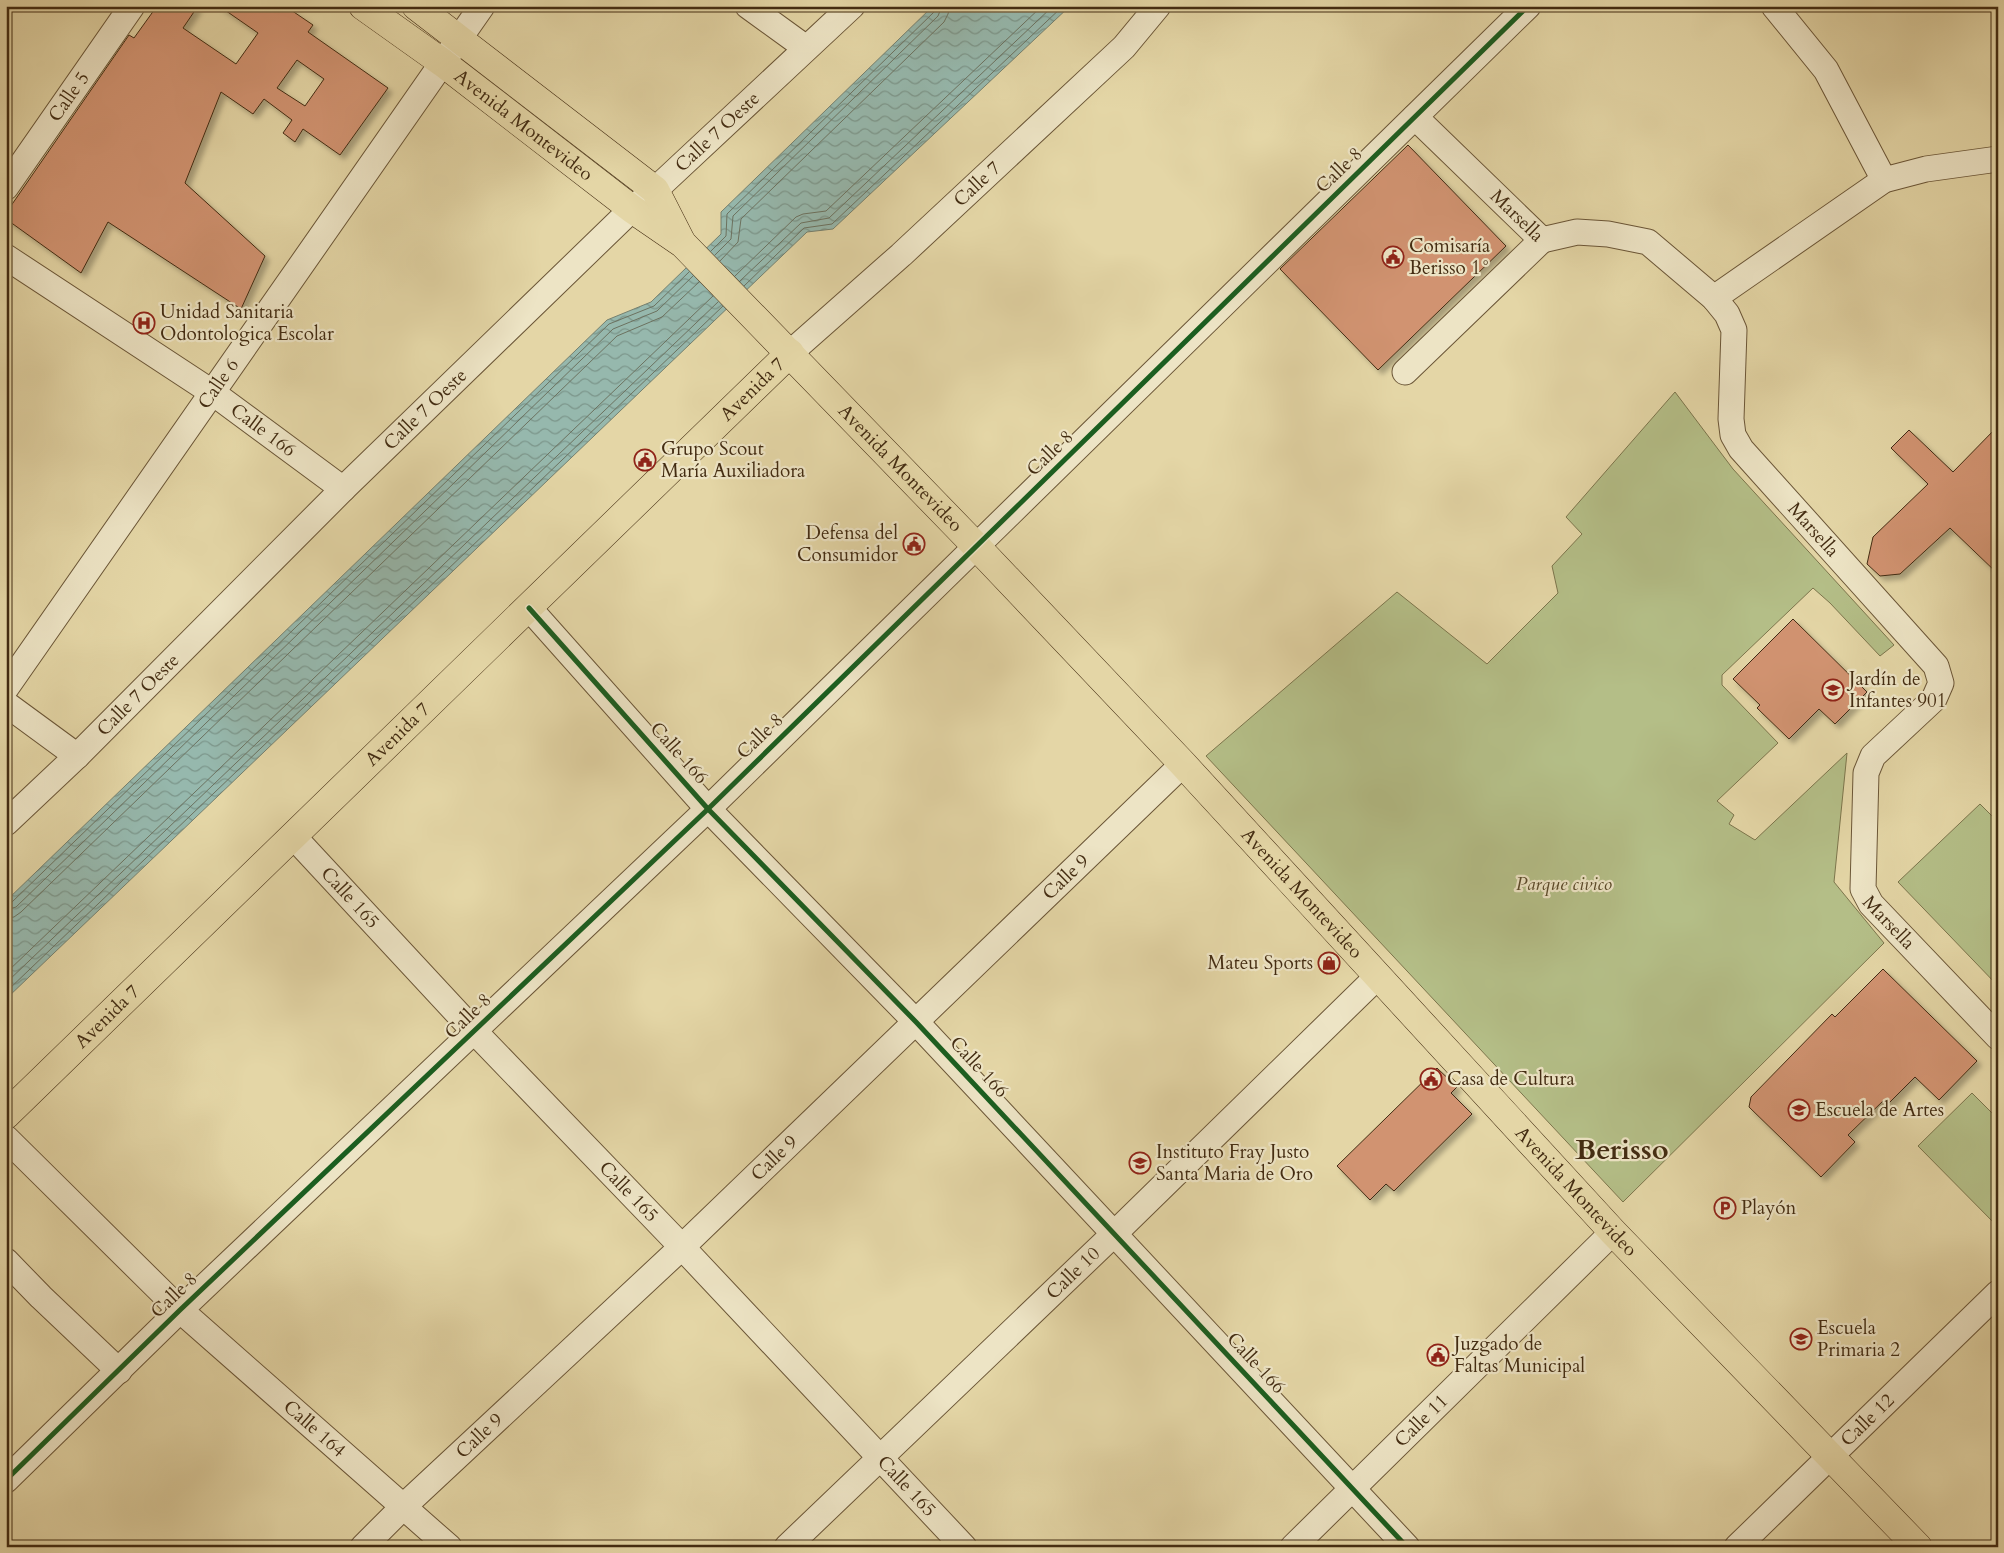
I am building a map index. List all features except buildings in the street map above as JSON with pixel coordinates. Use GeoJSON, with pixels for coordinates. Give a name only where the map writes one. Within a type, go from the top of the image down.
{"type":"FeatureCollection","features":[{"type":"Feature","properties":{"kind":"main road","name":"Avenida Montevideo"},"geometry":{"type":"LineString","coordinates":[[363,6],[442,63],[632,209],[683,244],[976,546],[1183,764],[1613,1232],[1918,1547]]}},
{"type":"Feature","properties":{"kind":"main road","name":"Avenida Montevideo"},"geometry":{"type":"LineString","coordinates":[[416,6],[655,190],[683,244]]}},
{"type":"Feature","properties":{"kind":"main road","name":"Avenida 7"},"geometry":{"type":"LineString","coordinates":[[6,1115],[790,354]]}},
{"type":"Feature","properties":{"kind":"street","name":"Calle 5"},"geometry":{"type":"LineString","coordinates":[[6,187],[132,6]]}},
{"type":"Feature","properties":{"kind":"street","name":"Calle 6"},"geometry":{"type":"LineString","coordinates":[[6,688],[482,6]]}},
{"type":"Feature","properties":{"kind":"street"},"geometry":{"type":"LineString","coordinates":[[748,6],[806,48]]}},
{"type":"Feature","properties":{"kind":"street","name":"Calle 7 Oeste"},"geometry":{"type":"LineString","coordinates":[[6,823],[77,756],[343,489],[632,209],[655,190],[852,6]]}},
{"type":"Feature","properties":{"kind":"street","name":"Calle 7"},"geometry":{"type":"LineString","coordinates":[[790,354],[901,255],[1116,54],[1158,6]]}},
{"type":"Feature","properties":{"kind":"street","name":"Calle 8"},"geometry":{"type":"LineString","coordinates":[[6,1480],[180,1310],[708,809],[1528,6]]}},
{"type":"Feature","properties":{"kind":"street"},"geometry":{"type":"LineString","coordinates":[[1774,6],[1826,70],[1884,180]]}},
{"type":"Feature","properties":{"kind":"street","name":"Marsella"},"geometry":{"type":"LineString","coordinates":[[1415,117],[1542,240],[1577,232],[1608,234],[1648,242],[1714,298],[1727,314],[1734,330],[1731,419],[1733,435],[1741,449],[1936,666],[1941,683],[1934,698],[1873,756],[1866,773],[1863,889],[1871,904],[1998,1037]]}},
{"type":"Feature","properties":{"kind":"street"},"geometry":{"type":"LineString","coordinates":[[1714,298],[1884,180],[1926,169],[1998,159]]}},
{"type":"Feature","properties":{"kind":"street"},"geometry":{"type":"LineString","coordinates":[[1405,372],[1542,240]]}},
{"type":"Feature","properties":{"kind":"street","name":"Calle 166"},"geometry":{"type":"LineString","coordinates":[[6,257],[213,393],[343,489]]}},
{"type":"Feature","properties":{"kind":"street","name":"Calle 166"},"geometry":{"type":"LineString","coordinates":[[529,608],[708,809],[916,1022],[1408,1547]]}},
{"type":"Feature","properties":{"kind":"street"},"geometry":{"type":"LineString","coordinates":[[6,704],[77,756]]}},
{"type":"Feature","properties":{"kind":"street","name":"Calle 9"},"geometry":{"type":"LineString","coordinates":[[363,1547],[404,1506],[682,1247],[1183,764]]}},
{"type":"Feature","properties":{"kind":"street","name":"Calle 165"},"geometry":{"type":"LineString","coordinates":[[293,836],[474,1032],[682,1247],[964,1547]]}},
{"type":"Feature","properties":{"kind":"street","name":"Calle 10"},"geometry":{"type":"LineString","coordinates":[[787,1547],[1115,1233],[1378,976]]}},
{"type":"Feature","properties":{"kind":"street","name":"Calle 164"},"geometry":{"type":"LineString","coordinates":[[6,1138],[180,1310],[449,1547]]}},
{"type":"Feature","properties":{"kind":"street","name":"Calle 11"},"geometry":{"type":"LineString","coordinates":[[1293,1547],[1613,1232]]}},
{"type":"Feature","properties":{"kind":"street"},"geometry":{"type":"LineString","coordinates":[[6,1260],[41,1297],[118,1371]]}},
{"type":"Feature","properties":{"kind":"street","name":"Calle 12"},"geometry":{"type":"LineString","coordinates":[[1737,1547],[1998,1293]]}},
{"type":"Feature","properties":{"kind":"green space","name":"Parque civico"},"geometry":{"type":"Polygon","coordinates":[[[1675,392],[1733,469],[1894,645],[1880,656],[1830,603],[1813,588],[1722,675],[1722,685],[1778,743],[1717,801],[1734,815],[1729,824],[1755,840],[1847,753],[1834,882],[1884,943],[1623,1202],[1206,756],[1397,592],[1487,664],[1558,593],[1552,566],[1582,534],[1566,517],[1675,392]]]}},
{"type":"Feature","properties":{"kind":"green space"},"geometry":{"type":"Polygon","coordinates":[[[1980,804],[1998,822],[1998,986],[1898,882],[1980,804]]]}},
{"type":"Feature","properties":{"kind":"green space"},"geometry":{"type":"Polygon","coordinates":[[[1972,1093],[1998,1119],[1998,1227],[1918,1146],[1972,1093]]]}},
{"type":"Feature","properties":{"kind":"water"},"geometry":{"type":"Polygon","coordinates":[[[933,6],[1070,6],[833,229],[807,232],[6,999],[6,901],[607,320],[651,302],[721,234],[721,212],[933,6]]]}},
{"type":"Feature","properties":{"kind":"cycle path"},"geometry":{"type":"LineString","coordinates":[[6,1480],[180,1310],[708,809],[1528,6]]}},
{"type":"Feature","properties":{"kind":"cycle path"},"geometry":{"type":"LineString","coordinates":[[529,608],[708,809],[916,1022],[1407,1547]]}},
{"type":"Feature","properties":{"kind":"place","name":"Comisaría Berisso 1°"},"geometry":{"type":"Point","coordinates":[1393,257]}},
{"type":"Feature","properties":{"kind":"place","name":"Unidad Sanitaria Odontologica Escolar"},"geometry":{"type":"Point","coordinates":[144,323]}},
{"type":"Feature","properties":{"kind":"place","name":"Grupo Scout María Auxiliadora"},"geometry":{"type":"Point","coordinates":[645,460]}},
{"type":"Feature","properties":{"kind":"place","name":"Defensa del Consumidor"},"geometry":{"type":"Point","coordinates":[914,544]}},
{"type":"Feature","properties":{"kind":"place","name":"Jardín de Infantes 901"},"geometry":{"type":"Point","coordinates":[1833,690]}},
{"type":"Feature","properties":{"kind":"place","name":"Mateu Sports"},"geometry":{"type":"Point","coordinates":[1329,963]}},
{"type":"Feature","properties":{"kind":"place","name":"Casa de Cultura"},"geometry":{"type":"Point","coordinates":[1431,1079]}},
{"type":"Feature","properties":{"kind":"place","name":"Escuela de Artes"},"geometry":{"type":"Point","coordinates":[1799,1110]}},
{"type":"Feature","properties":{"kind":"place","name":"Instituto Fray Justo Santa Maria de Oro"},"geometry":{"type":"Point","coordinates":[1140,1163]}},
{"type":"Feature","properties":{"kind":"place","name":"Playón"},"geometry":{"type":"Point","coordinates":[1725,1208]}},
{"type":"Feature","properties":{"kind":"place","name":"Escuela Primaria 2"},"geometry":{"type":"Point","coordinates":[1801,1339]}},
{"type":"Feature","properties":{"kind":"place","name":"Juzgado de Faltas Municipal"},"geometry":{"type":"Point","coordinates":[1438,1355]}},
{"type":"Feature","properties":{"kind":"district","name":"Berisso"},"geometry":{"type":"Point","coordinates":[1622,1150]}}]}
